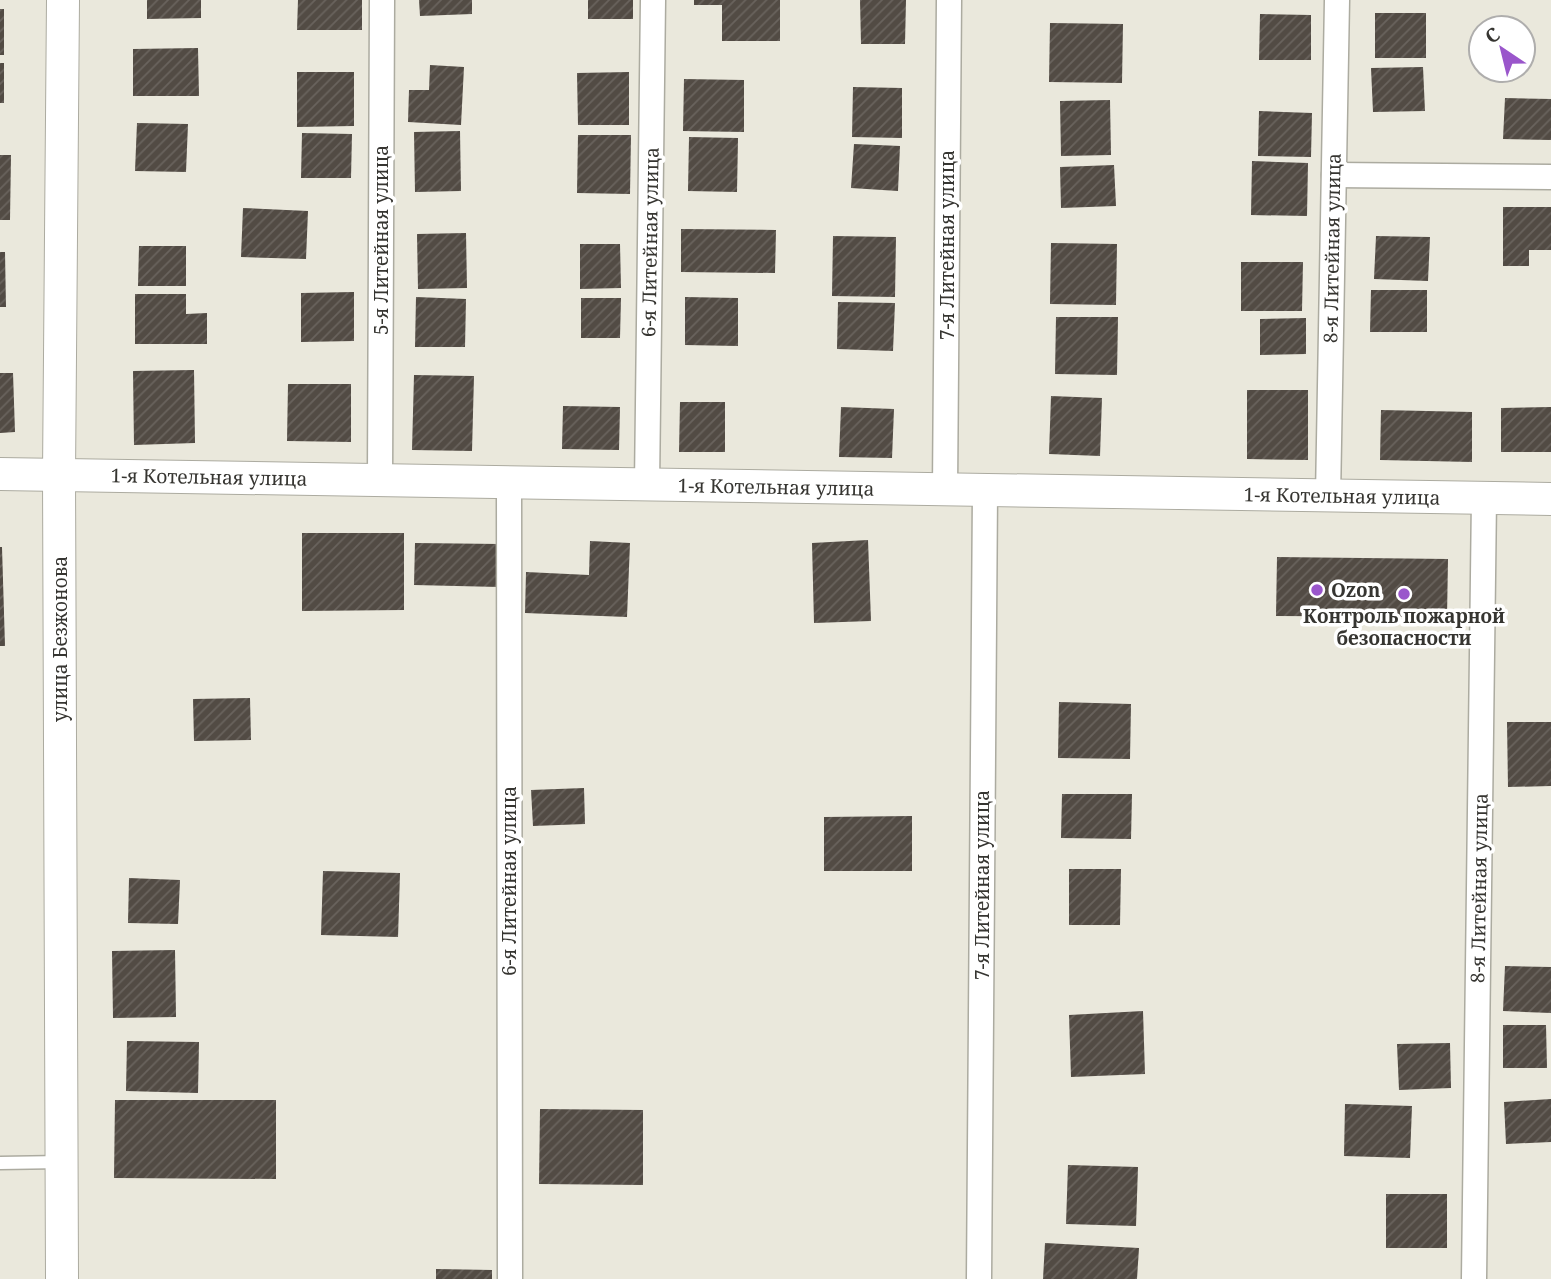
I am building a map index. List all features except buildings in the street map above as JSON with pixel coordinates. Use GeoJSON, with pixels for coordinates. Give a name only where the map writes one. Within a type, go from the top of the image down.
{"type":"FeatureCollection","features":[{"type":"Feature","properties":{"kind":"street","name":"улица Безжонова"},"geometry":{"type":"LineString","coordinates":[[62,1279],[59,474],[63,0]]}},
{"type":"Feature","properties":{"kind":"street","name":"5-я Литейная улица"},"geometry":{"type":"LineString","coordinates":[[380,480],[382,0]]}},
{"type":"Feature","properties":{"kind":"street","name":"6-я Литейная улица"},"geometry":{"type":"LineString","coordinates":[[647,485],[653,0]]}},
{"type":"Feature","properties":{"kind":"street","name":"7-я Литейная улица"},"geometry":{"type":"LineString","coordinates":[[946,490],[949,0]]}},
{"type":"Feature","properties":{"kind":"street","name":"8-я Литейная улица"},"geometry":{"type":"LineString","coordinates":[[1328,496],[1337,0]]}},
{"type":"Feature","properties":{"kind":"street"},"geometry":{"type":"LineString","coordinates":[[1334,175],[1551,177]]}},
{"type":"Feature","properties":{"kind":"street","name":"1-я Котельная улица"},"geometry":{"type":"LineString","coordinates":[[0,474],[985,492],[1551,499]]}},
{"type":"Feature","properties":{"kind":"street","name":"6-я Литейная улица"},"geometry":{"type":"LineString","coordinates":[[509,483],[510,1279]]}},
{"type":"Feature","properties":{"kind":"street","name":"7-я Литейная улица"},"geometry":{"type":"LineString","coordinates":[[979,1279],[985,492]]}},
{"type":"Feature","properties":{"kind":"street","name":"8-я Литейная улица"},"geometry":{"type":"LineString","coordinates":[[1474,1279],[1484,498]]}},
{"type":"Feature","properties":{"kind":"lane"},"geometry":{"type":"LineString","coordinates":[[0,1163],[62,1162]]}},
{"type":"Feature","properties":{"kind":"place","name":"Ozon"},"geometry":{"type":"Point","coordinates":[1317,590]}},
{"type":"Feature","properties":{"kind":"place","name":"Контроль пожарной безопасности"},"geometry":{"type":"Point","coordinates":[1404,594]}}]}
